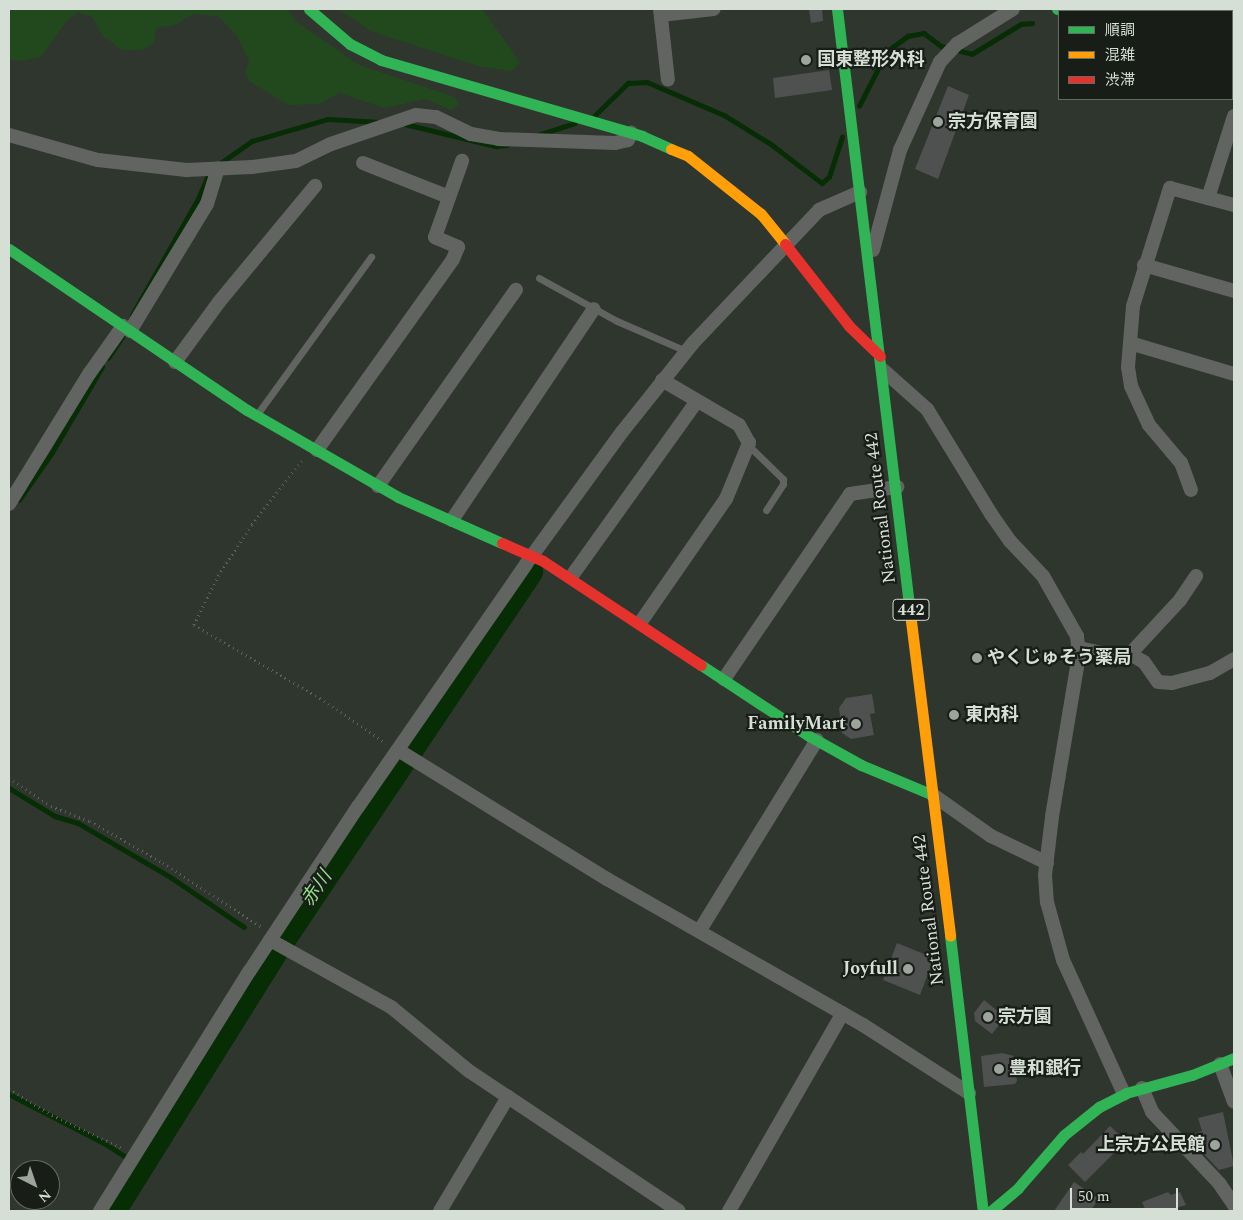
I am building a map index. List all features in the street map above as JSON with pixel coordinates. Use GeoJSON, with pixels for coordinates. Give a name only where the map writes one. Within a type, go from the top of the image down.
{"type":"FeatureCollection","features":[{"type":"Feature","properties":{"kind":"main road"},"geometry":{"type":"LineString","coordinates":[[309,9],[350,44],[381,60],[631,133],[669,146],[699,163],[751,204],[786,245],[849,326],[880,356]]}},
{"type":"Feature","properties":{"kind":"main road","name":"National Route 442"},"geometry":{"type":"LineString","coordinates":[[838,9],[983,1211]]}},
{"type":"Feature","properties":{"kind":"main road"},"geometry":{"type":"LineString","coordinates":[[9,249],[257,416],[378,486],[532,555],[571,577],[816,740],[861,765],[933,795]]}},
{"type":"Feature","properties":{"kind":"main road"},"geometry":{"type":"LineString","coordinates":[[991,1211],[1018,1188],[1073,1126],[1099,1107],[1124,1094],[1234,1058]]}},
{"type":"Feature","properties":{"kind":"street"},"geometry":{"type":"LineString","coordinates":[[668,80],[661,12],[714,9]]}},
{"type":"Feature","properties":{"kind":"street"},"geometry":{"type":"LineString","coordinates":[[869,265],[900,150],[940,62],[957,44],[1013,9]]}},
{"type":"Feature","properties":{"kind":"street"},"geometry":{"type":"LineString","coordinates":[[9,135],[98,160],[173,169],[218,169],[296,161],[330,144],[416,115],[436,117],[471,134],[498,139],[615,143],[628,140],[631,133]]}},
{"type":"Feature","properties":{"kind":"street"},"geometry":{"type":"LineString","coordinates":[[1208,198],[1234,120]]}},
{"type":"Feature","properties":{"kind":"street"},"geometry":{"type":"LineString","coordinates":[[314,449],[453,259],[458,247],[435,237],[462,161]]}},
{"type":"Feature","properties":{"kind":"street"},"geometry":{"type":"LineString","coordinates":[[363,163],[449,197]]}},
{"type":"Feature","properties":{"kind":"street"},"geometry":{"type":"LineString","coordinates":[[9,504],[89,374],[127,329],[207,204],[218,169]]}},
{"type":"Feature","properties":{"kind":"street"},"geometry":{"type":"LineString","coordinates":[[175,362],[225,294],[315,186]]}},
{"type":"Feature","properties":{"kind":"street"},"geometry":{"type":"LineString","coordinates":[[1191,490],[1180,463],[1149,425],[1131,386],[1130,343],[1133,306],[1144,265],[1170,188],[1234,205]]}},
{"type":"Feature","properties":{"kind":"street"},"geometry":{"type":"LineString","coordinates":[[100,1211],[134,1154],[272,937],[398,750],[532,555],[662,380],[686,351],[826,205],[860,192]]}},
{"type":"Feature","properties":{"kind":"street"},"geometry":{"type":"LineString","coordinates":[[1144,265],[1234,290]]}},
{"type":"Feature","properties":{"kind":"street"},"geometry":{"type":"LineString","coordinates":[[378,486],[516,290]]}},
{"type":"Feature","properties":{"kind":"street"},"geometry":{"type":"LineString","coordinates":[[452,520],[594,309]]}},
{"type":"Feature","properties":{"kind":"street"},"geometry":{"type":"LineString","coordinates":[[1130,343],[1234,374]]}},
{"type":"Feature","properties":{"kind":"street"},"geometry":{"type":"LineString","coordinates":[[882,370],[931,415],[991,514],[1048,585],[1073,626],[1079,648],[1060,753],[1047,863],[1046,902],[1054,935],[1102,1041],[1111,1070],[1124,1094]]}},
{"type":"Feature","properties":{"kind":"street"},"geometry":{"type":"LineString","coordinates":[[640,622],[726,499],[748,444],[748,438],[739,425],[662,380]]}},
{"type":"Feature","properties":{"kind":"street"},"geometry":{"type":"LineString","coordinates":[[571,577],[697,400]]}},
{"type":"Feature","properties":{"kind":"street"},"geometry":{"type":"LineString","coordinates":[[724,679],[850,494],[897,487]]}},
{"type":"Feature","properties":{"kind":"street"},"geometry":{"type":"LineString","coordinates":[[1130,654],[1180,600],[1196,576]]}},
{"type":"Feature","properties":{"kind":"street"},"geometry":{"type":"LineString","coordinates":[[1079,648],[1112,655],[1130,654],[1144,662],[1158,682],[1172,683],[1210,673],[1234,659]]}},
{"type":"Feature","properties":{"kind":"street"},"geometry":{"type":"LineString","coordinates":[[700,930],[816,740]]}},
{"type":"Feature","properties":{"kind":"street"},"geometry":{"type":"LineString","coordinates":[[398,750],[607,879],[700,930],[843,1013],[969,1093]]}},
{"type":"Feature","properties":{"kind":"street"},"geometry":{"type":"LineString","coordinates":[[933,795],[991,836],[1047,863]]}},
{"type":"Feature","properties":{"kind":"street"},"geometry":{"type":"LineString","coordinates":[[272,937],[391,1007],[469,1071],[679,1211]]}},
{"type":"Feature","properties":{"kind":"street"},"geometry":{"type":"LineString","coordinates":[[728,1211],[843,1013]]}},
{"type":"Feature","properties":{"kind":"street"},"geometry":{"type":"LineString","coordinates":[[1220,1064],[1234,1102]]}},
{"type":"Feature","properties":{"kind":"street"},"geometry":{"type":"LineString","coordinates":[[1142,1088],[1152,1112],[1219,1183],[1234,1206]]}},
{"type":"Feature","properties":{"kind":"street"},"geometry":{"type":"LineString","coordinates":[[440,1211],[508,1097]]}},
{"type":"Feature","properties":{"kind":"lane"},"geometry":{"type":"LineString","coordinates":[[257,416],[371,257]]}},
{"type":"Feature","properties":{"kind":"lane"},"geometry":{"type":"LineString","coordinates":[[539,278],[594,309],[686,351]]}},
{"type":"Feature","properties":{"kind":"lane"},"geometry":{"type":"LineString","coordinates":[[748,444],[783,479],[783,484],[766,510]]}},
{"type":"Feature","properties":{"kind":"path"},"geometry":{"type":"LineString","coordinates":[[314,449],[252,525],[220,575],[194,625],[320,698],[398,750]]}},
{"type":"Feature","properties":{"kind":"path"},"geometry":{"type":"LineString","coordinates":[[9,778],[51,806],[90,821],[163,864],[272,937]]}},
{"type":"Feature","properties":{"kind":"path"},"geometry":{"type":"LineString","coordinates":[[9,1089],[52,1115],[134,1154]]}},
{"type":"Feature","properties":{"kind":"green space"},"geometry":{"type":"Polygon","coordinates":[[[9,9],[287,9],[297,22],[359,65],[455,97],[459,104],[453,110],[426,99],[385,108],[340,93],[319,104],[288,105],[249,81],[245,72],[249,61],[237,36],[218,16],[193,14],[175,25],[156,28],[154,43],[142,50],[122,50],[102,35],[92,17],[78,12],[67,20],[41,57],[20,61],[9,59],[9,9]]]}},
{"type":"Feature","properties":{"kind":"green space"},"geometry":{"type":"Polygon","coordinates":[[[338,9],[482,9],[520,62],[512,71],[481,67],[373,32],[338,9]]]}},
{"type":"Feature","properties":{"kind":"building"},"geometry":{"type":"Polygon","coordinates":[[[809,9],[822,9],[823,21],[811,23],[809,9]]]}},
{"type":"Feature","properties":{"kind":"building","name":"国東整形外科"},"geometry":{"type":"Polygon","coordinates":[[[829,70],[832,90],[775,98],[773,78],[829,70]]]}},
{"type":"Feature","properties":{"kind":"building","name":"宗方保育園"},"geometry":{"type":"Polygon","coordinates":[[[948,86],[969,95],[938,179],[915,169],[948,86]]]}},
{"type":"Feature","properties":{"kind":"building","name":"FamilyMart"},"geometry":{"type":"Polygon","coordinates":[[[872,694],[875,713],[870,714],[874,735],[851,739],[842,733],[839,708],[846,698],[872,694]]]}},
{"type":"Feature","properties":{"kind":"building","name":"Joyfull"},"geometry":{"type":"Polygon","coordinates":[[[897,943],[934,958],[920,995],[883,980],[897,943]]]}},
{"type":"Feature","properties":{"kind":"building","name":"宗方園"},"geometry":{"type":"Polygon","coordinates":[[[984,1000],[1005,1017],[992,1034],[975,1021],[974,1013],[984,1000]]]}},
{"type":"Feature","properties":{"kind":"building","name":"豊和銀行"},"geometry":{"type":"Polygon","coordinates":[[[1002,1053],[1014,1056],[1017,1081],[1015,1084],[984,1087],[981,1056],[1002,1053]]]}},
{"type":"Feature","properties":{"kind":"building","name":"上宗方公民館"},"geometry":{"type":"Polygon","coordinates":[[[1223,1112],[1234,1166],[1219,1170],[1201,1151],[1195,1133],[1202,1131],[1198,1118],[1223,1112]]]}},
{"type":"Feature","properties":{"kind":"building"},"geometry":{"type":"Polygon","coordinates":[[[1110,1126],[1126,1141],[1085,1182],[1068,1165],[1081,1152],[1083,1154],[1110,1126]]]}},
{"type":"Feature","properties":{"kind":"building"},"geometry":{"type":"Polygon","coordinates":[[[1074,1182],[1099,1199],[1090,1211],[1054,1211],[1074,1182]]]}},
{"type":"Feature","properties":{"kind":"building"},"geometry":{"type":"Polygon","coordinates":[[[1168,1192],[1171,1195],[1180,1192],[1186,1205],[1166,1211],[1146,1211],[1142,1202],[1168,1192]]]}},
{"type":"Feature","properties":{"kind":"waterway"},"geometry":{"type":"LineString","coordinates":[[859,106],[887,51],[908,36],[924,33],[941,46],[972,54],[1021,24],[1032,23]]}},
{"type":"Feature","properties":{"kind":"waterway"},"geometry":{"type":"LineString","coordinates":[[595,115],[628,83],[647,82],[724,115],[771,144],[822,183],[829,177],[842,137]]}},
{"type":"Feature","properties":{"kind":"waterway"},"geometry":{"type":"LineString","coordinates":[[219,164],[252,141],[328,119],[380,122]]}},
{"type":"Feature","properties":{"kind":"waterway"},"geometry":{"type":"LineString","coordinates":[[538,135],[574,123]]}},
{"type":"Feature","properties":{"kind":"waterway"},"geometry":{"type":"LineString","coordinates":[[405,124],[496,146],[507,145]]}},
{"type":"Feature","properties":{"kind":"waterway"},"geometry":{"type":"LineString","coordinates":[[132,315],[198,199],[209,173]]}},
{"type":"Feature","properties":{"kind":"waterway"},"geometry":{"type":"LineString","coordinates":[[108,358],[124,334]]}},
{"type":"Feature","properties":{"kind":"waterway"},"geometry":{"type":"LineString","coordinates":[[19,500],[51,454],[102,367]]}},
{"type":"Feature","properties":{"kind":"waterway","name":"赤川"},"geometry":{"type":"LineString","coordinates":[[113,1211],[282,941],[530,572]]}},
{"type":"Feature","properties":{"kind":"waterway"},"geometry":{"type":"LineString","coordinates":[[9,788],[55,816],[78,823],[172,878],[244,927]]}},
{"type":"Feature","properties":{"kind":"waterway"},"geometry":{"type":"LineString","coordinates":[[9,1094],[104,1143],[140,1166]]}},
{"type":"Feature","properties":{"kind":"traffic: fast"},"geometry":{"type":"LineString","coordinates":[[309,9],[350,44],[381,60],[642,136],[671,149]]}},
{"type":"Feature","properties":{"kind":"traffic: fast"},"geometry":{"type":"LineString","coordinates":[[837,9],[911,621]]}},
{"type":"Feature","properties":{"kind":"traffic: fast"},"geometry":{"type":"LineString","coordinates":[[1057,9],[1061,10]]}},
{"type":"Feature","properties":{"kind":"traffic: fast"},"geometry":{"type":"LineString","coordinates":[[9,249],[247,410],[398,497],[502,543]]}},
{"type":"Feature","properties":{"kind":"traffic: fast"},"geometry":{"type":"LineString","coordinates":[[701,665],[809,736],[861,765],[933,795]]}},
{"type":"Feature","properties":{"kind":"traffic: fast"},"geometry":{"type":"LineString","coordinates":[[950,936],[983,1211]]}},
{"type":"Feature","properties":{"kind":"traffic: fast"},"geometry":{"type":"LineString","coordinates":[[991,1211],[1018,1188],[1064,1135],[1099,1107],[1126,1093],[1192,1075],[1234,1058]]}},
{"type":"Feature","properties":{"kind":"traffic: slow"},"geometry":{"type":"LineString","coordinates":[[671,149],[688,156],[761,214],[785,244]]}},
{"type":"Feature","properties":{"kind":"traffic: slow"},"geometry":{"type":"LineString","coordinates":[[911,621],[950,936]]}},
{"type":"Feature","properties":{"kind":"traffic: jam"},"geometry":{"type":"LineString","coordinates":[[785,244],[849,326],[880,356]]}},
{"type":"Feature","properties":{"kind":"traffic: jam"},"geometry":{"type":"LineString","coordinates":[[502,543],[543,561],[701,665]]}},
{"type":"Feature","properties":{"kind":"place","name":"国東整形外科"},"geometry":{"type":"Point","coordinates":[806,60]}},
{"type":"Feature","properties":{"kind":"place","name":"宗方保育園"},"geometry":{"type":"Point","coordinates":[938,122]}},
{"type":"Feature","properties":{"kind":"place","name":"やくじゅそう薬局"},"geometry":{"type":"Point","coordinates":[977,658]}},
{"type":"Feature","properties":{"kind":"place","name":"東内科"},"geometry":{"type":"Point","coordinates":[954,715]}},
{"type":"Feature","properties":{"kind":"place","name":"FamilyMart"},"geometry":{"type":"Point","coordinates":[856,724]}},
{"type":"Feature","properties":{"kind":"place","name":"Joyfull"},"geometry":{"type":"Point","coordinates":[908,969]}},
{"type":"Feature","properties":{"kind":"place","name":"宗方園"},"geometry":{"type":"Point","coordinates":[988,1017]}},
{"type":"Feature","properties":{"kind":"place","name":"豊和銀行"},"geometry":{"type":"Point","coordinates":[999,1069]}},
{"type":"Feature","properties":{"kind":"place","name":"上宗方公民館"},"geometry":{"type":"Point","coordinates":[1215,1145]}}]}
